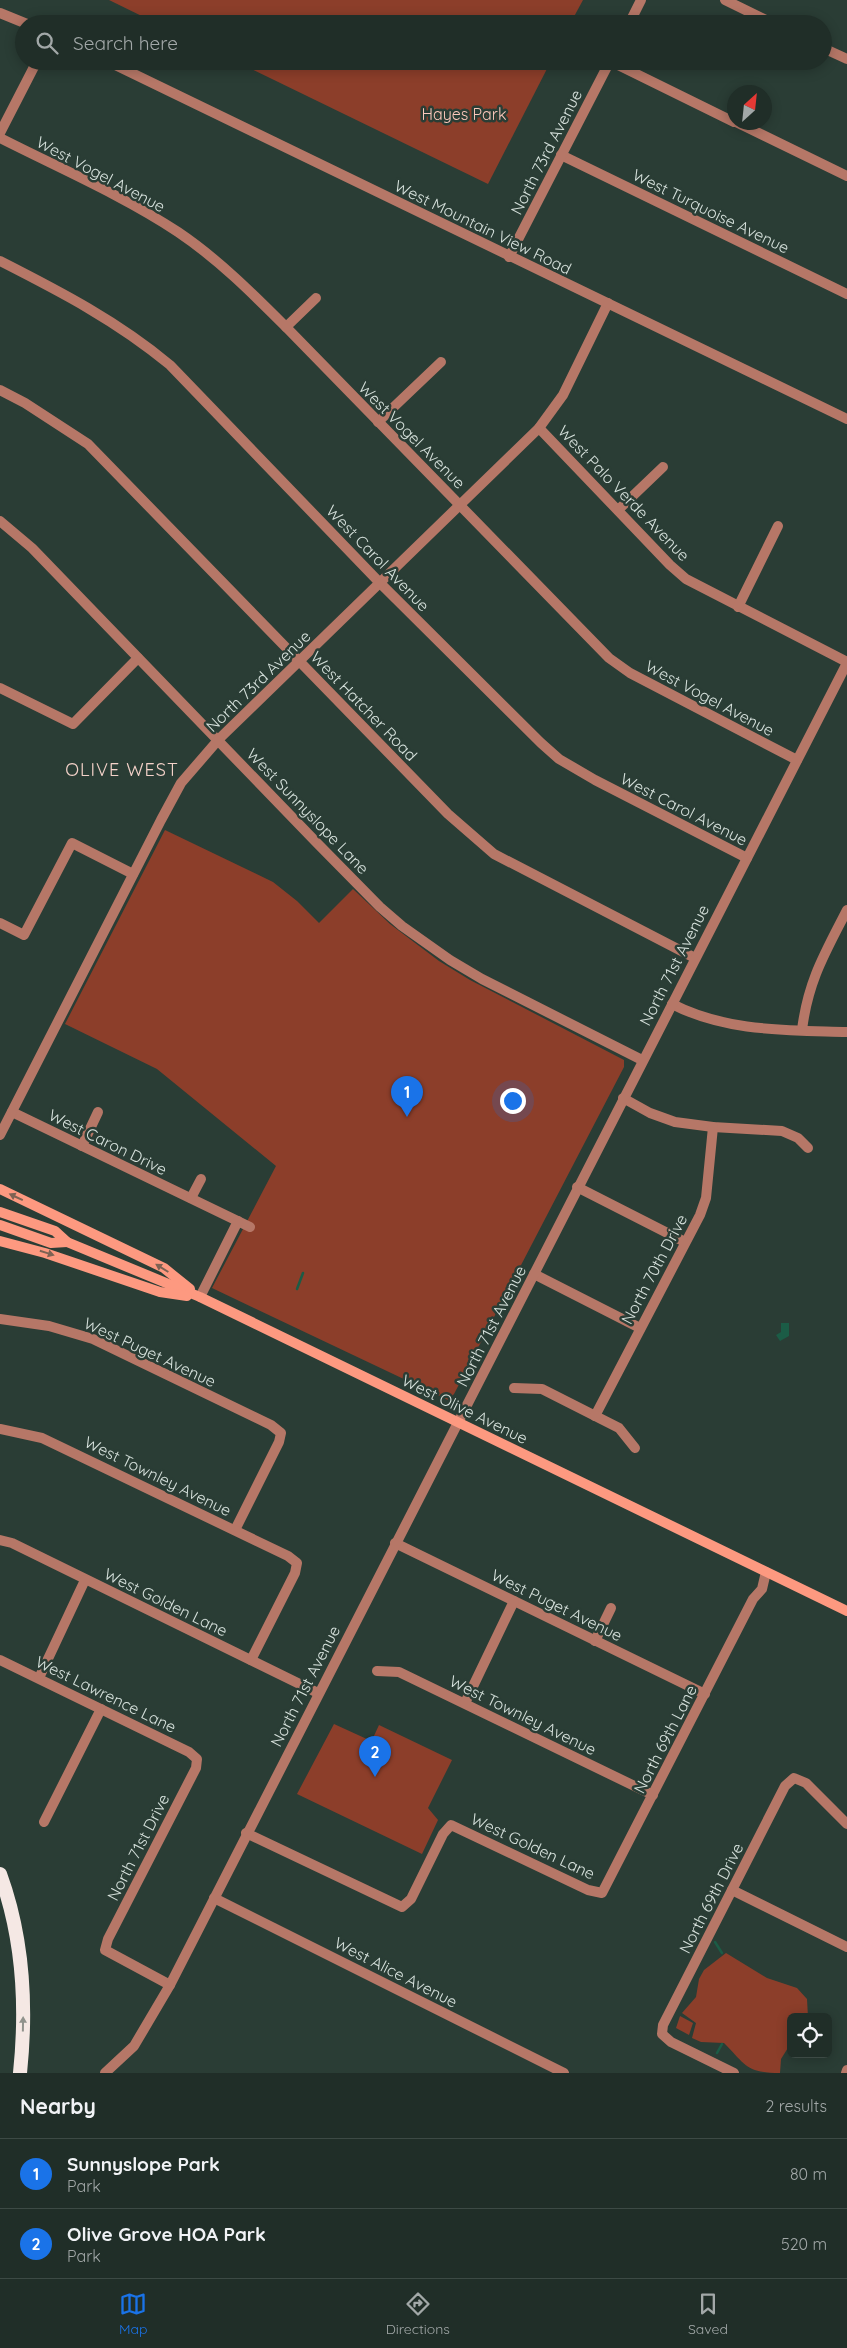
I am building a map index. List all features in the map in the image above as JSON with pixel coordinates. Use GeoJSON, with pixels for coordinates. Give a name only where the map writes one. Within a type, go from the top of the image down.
{"type":"FeatureCollection","features":[{"type":"Feature","properties":{"kind":"highway"},"geometry":{"type":"LineString","coordinates":[[0,1874],[20,1959],[24,2023],[20,2073]]}},
{"type":"Feature","properties":{"kind":"main road"},"geometry":{"type":"LineString","coordinates":[[0,1189],[164,1268],[200,1297]]}},
{"type":"Feature","properties":{"kind":"main road","name":"West Olive Avenue"},"geometry":{"type":"LineString","coordinates":[[0,1212],[55,1231],[67,1242],[200,1297],[847,1611]]}},
{"type":"Feature","properties":{"kind":"main road","name":"West Olive Avenue"},"geometry":{"type":"LineString","coordinates":[[0,1225],[51,1243],[67,1242]]}},
{"type":"Feature","properties":{"kind":"main road"},"geometry":{"type":"LineString","coordinates":[[0,1241],[81,1264],[160,1292],[200,1297]]}},
{"type":"Feature","properties":{"kind":"street"},"geometry":{"type":"LineString","coordinates":[[634,15],[641,0]]}},
{"type":"Feature","properties":{"kind":"street"},"geometry":{"type":"LineString","coordinates":[[725,0],[756,15]]}},
{"type":"Feature","properties":{"kind":"street"},"geometry":{"type":"LineString","coordinates":[[0,13],[15,19]]}},
{"type":"Feature","properties":{"kind":"street"},"geometry":{"type":"LineString","coordinates":[[832,52],[847,59]]}},
{"type":"Feature","properties":{"kind":"street"},"geometry":{"type":"LineString","coordinates":[[0,132],[32,70]]}},
{"type":"Feature","properties":{"kind":"street","name":"West Mountain View Road"},"geometry":{"type":"LineString","coordinates":[[125,70],[847,420]]}},
{"type":"Feature","properties":{"kind":"street","name":"North 73rd Avenue"},"geometry":{"type":"LineString","coordinates":[[509,257],[605,70]]}},
{"type":"Feature","properties":{"kind":"street"},"geometry":{"type":"LineString","coordinates":[[628,70],[727,118]]}},
{"type":"Feature","properties":{"kind":"street"},"geometry":{"type":"LineString","coordinates":[[752,130],[847,176]]}},
{"type":"Feature","properties":{"kind":"street","name":"West Vogel Avenue"},"geometry":{"type":"LineString","coordinates":[[0,138],[99,188],[177,232],[237,279],[609,658],[630,673],[798,760]]}},
{"type":"Feature","properties":{"kind":"street","name":"West Turquoise Avenue"},"geometry":{"type":"LineString","coordinates":[[561,155],[847,294]]}},
{"type":"Feature","properties":{"kind":"street","name":"West Carol Avenue"},"geometry":{"type":"LineString","coordinates":[[0,261],[80,302],[138,339],[170,365],[380,582],[534,737],[559,759],[594,780],[747,858]]}},
{"type":"Feature","properties":{"kind":"street"},"geometry":{"type":"LineString","coordinates":[[286,327],[316,298]]}},
{"type":"Feature","properties":{"kind":"street","name":"North 73rd Avenue"},"geometry":{"type":"LineString","coordinates":[[0,1135],[181,783],[219,739],[539,428],[563,395],[608,303]]}},
{"type":"Feature","properties":{"kind":"street"},"geometry":{"type":"LineString","coordinates":[[378,422],[441,362]]}},
{"type":"Feature","properties":{"kind":"street","name":"West Hatcher Road"},"geometry":{"type":"LineString","coordinates":[[0,390],[88,444],[448,814],[494,854],[695,958]]}},
{"type":"Feature","properties":{"kind":"street","name":"West Palo Verde Avenue"},"geometry":{"type":"LineString","coordinates":[[539,428],[686,579],[847,662]]}},
{"type":"Feature","properties":{"kind":"street"},"geometry":{"type":"LineString","coordinates":[[618,510],[663,467]]}},
{"type":"Feature","properties":{"kind":"street","name":"West Sunnyslope Lane"},"geometry":{"type":"LineString","coordinates":[[0,521],[32,548],[219,739],[337,864],[402,926],[450,960],[482,979],[642,1060]]}},
{"type":"Feature","properties":{"kind":"street"},"geometry":{"type":"LineString","coordinates":[[738,607],[778,526]]}},
{"type":"Feature","properties":{"kind":"street"},"geometry":{"type":"LineString","coordinates":[[0,688],[73,724],[138,658]]}},
{"type":"Feature","properties":{"kind":"street","name":"North 71st Avenue"},"geometry":{"type":"LineString","coordinates":[[106,2073],[124,2057],[141,2036],[170,1985],[246,1833],[847,662]]}},
{"type":"Feature","properties":{"kind":"street"},"geometry":{"type":"LineString","coordinates":[[0,923],[24,936],[72,843],[133,874]]}},
{"type":"Feature","properties":{"kind":"street"},"geometry":{"type":"LineString","coordinates":[[802,1030],[805,1003],[811,983],[847,910]]}},
{"type":"Feature","properties":{"kind":"street"},"geometry":{"type":"LineString","coordinates":[[672,1004],[690,1013],[720,1023],[847,1032]]}},
{"type":"Feature","properties":{"kind":"street"},"geometry":{"type":"LineString","coordinates":[[623,1098],[663,1118],[713,1127],[782,1131],[798,1138],[808,1148]]}},
{"type":"Feature","properties":{"kind":"street","name":"West Caron Drive"},"geometry":{"type":"LineString","coordinates":[[12,1112],[250,1227]]}},
{"type":"Feature","properties":{"kind":"street"},"geometry":{"type":"LineString","coordinates":[[82,1146],[98,1112]]}},
{"type":"Feature","properties":{"kind":"street","name":"North 70th Drive"},"geometry":{"type":"LineString","coordinates":[[595,1416],[706,1198],[713,1127]]}},
{"type":"Feature","properties":{"kind":"street"},"geometry":{"type":"LineString","coordinates":[[191,1198],[201,1179]]}},
{"type":"Feature","properties":{"kind":"street"},"geometry":{"type":"LineString","coordinates":[[577,1188],[685,1242]]}},
{"type":"Feature","properties":{"kind":"street"},"geometry":{"type":"LineString","coordinates":[[200,1297],[238,1221]]}},
{"type":"Feature","properties":{"kind":"street"},"geometry":{"type":"LineString","coordinates":[[534,1274],[640,1328]]}},
{"type":"Feature","properties":{"kind":"street","name":"West Puget Avenue"},"geometry":{"type":"LineString","coordinates":[[0,1319],[49,1326],[93,1339],[271,1425],[281,1433],[279,1442],[235,1530]]}},
{"type":"Feature","properties":{"kind":"street"},"geometry":{"type":"LineString","coordinates":[[514,1388],[542,1389],[619,1428],[635,1448]]}},
{"type":"Feature","properties":{"kind":"street","name":"West Townley Avenue"},"geometry":{"type":"LineString","coordinates":[[0,1429],[42,1438],[235,1530],[288,1556],[297,1563],[296,1572],[250,1660]]}},
{"type":"Feature","properties":{"kind":"street","name":"West Golden Lane"},"geometry":{"type":"LineString","coordinates":[[0,1540],[318,1693]]}},
{"type":"Feature","properties":{"kind":"street","name":"West Puget Avenue"},"geometry":{"type":"LineString","coordinates":[[395,1543],[705,1694]]}},
{"type":"Feature","properties":{"kind":"street","name":"North 69th Lane"},"geometry":{"type":"LineString","coordinates":[[602,1893],[753,1599],[756,1585],[766,1572]]}},
{"type":"Feature","properties":{"kind":"street"},"geometry":{"type":"LineString","coordinates":[[39,1678],[85,1580]]}},
{"type":"Feature","properties":{"kind":"street"},"geometry":{"type":"LineString","coordinates":[[465,1703],[514,1601]]}},
{"type":"Feature","properties":{"kind":"street"},"geometry":{"type":"LineString","coordinates":[[595,1641],[611,1608]]}},
{"type":"Feature","properties":{"kind":"street","name":"West Lawrence Lane"},"geometry":{"type":"LineString","coordinates":[[0,1660],[189,1752],[197,1759]]}},
{"type":"Feature","properties":{"kind":"street","name":"West Townley Avenue"},"geometry":{"type":"LineString","coordinates":[[377,1671],[399,1672],[653,1795]]}},
{"type":"Feature","properties":{"kind":"street"},"geometry":{"type":"LineString","coordinates":[[44,1822],[101,1709]]}},
{"type":"Feature","properties":{"kind":"street","name":"North 71st Drive"},"geometry":{"type":"LineString","coordinates":[[170,1985],[105,1950],[108,1939],[196,1768],[197,1759]]}},
{"type":"Feature","properties":{"kind":"street","name":"North 69th Drive"},"geometry":{"type":"LineString","coordinates":[[734,2073],[671,2042],[662,2034],[663,2025],[785,1786],[794,1778],[806,1783],[847,1824]]}},
{"type":"Feature","properties":{"kind":"street","name":"West Golden Lane"},"geometry":{"type":"LineString","coordinates":[[246,1833],[402,1907],[411,1899],[443,1834],[451,1825],[588,1890],[602,1893]]}},
{"type":"Feature","properties":{"kind":"street"},"geometry":{"type":"LineString","coordinates":[[732,1890],[847,1947]]}},
{"type":"Feature","properties":{"kind":"street","name":"West Alice Avenue"},"geometry":{"type":"LineString","coordinates":[[214,1898],[564,2073]]}},
{"type":"Feature","properties":{"kind":"green space"},"geometry":{"type":"Polygon","coordinates":[[[109,0],[583,0],[575,15],[140,15],[109,0]]]}},
{"type":"Feature","properties":{"kind":"green space","name":"Hayes Park"},"geometry":{"type":"Polygon","coordinates":[[[254,70],[546,70],[488,184],[254,70]]]}},
{"type":"Feature","properties":{"kind":"green space"},"geometry":{"type":"Polygon","coordinates":[[[165,830],[273,882],[297,901],[319,923],[353,889],[390,924],[439,961],[470,980],[624,1060],[624,1067],[454,1394],[448,1400],[212,1288],[276,1166],[157,1069],[65,1024],[165,830]]]}},
{"type":"Feature","properties":{"kind":"green space"},"geometry":{"type":"Polygon","coordinates":[[[334,1724],[369,1740],[373,1738],[379,1725],[452,1760],[428,1808],[438,1820],[422,1854],[297,1794],[334,1724]]]}},
{"type":"Feature","properties":{"kind":"green space"},"geometry":{"type":"Polygon","coordinates":[[[726,1953],[767,1978],[797,1988],[807,1999],[808,2013],[787,2013],[787,2049],[781,2059],[780,2073],[769,2073],[747,2066],[724,2043],[701,2042],[692,2038],[696,2023],[682,2013],[696,1997],[699,1979],[704,1970],[726,1953]]]}},
{"type":"Feature","properties":{"kind":"green space"},"geometry":{"type":"Polygon","coordinates":[[[680,2016],[693,2023],[689,2035],[676,2028],[680,2016]]]}},
{"type":"Feature","properties":{"kind":"shaded area"},"geometry":{"type":"Polygon","coordinates":[[[781,1323],[789,1323],[789,1336],[780,1341],[776,1335],[781,1332],[781,1323]]]}},
{"type":"Feature","properties":{"kind":"waterway"},"geometry":{"type":"LineString","coordinates":[[297,1289],[303,1273]]}},
{"type":"Feature","properties":{"kind":"waterway"},"geometry":{"type":"LineString","coordinates":[[715,1942],[722,1953]]}},
{"type":"Feature","properties":{"kind":"waterway"},"geometry":{"type":"LineString","coordinates":[[717,2053],[722,2044]]}},
{"type":"Feature","properties":{"kind":"place","name":"Sunnyslope Park"},"geometry":{"type":"Point","coordinates":[407,1117]}},
{"type":"Feature","properties":{"kind":"place","name":"Olive Grove HOA Park"},"geometry":{"type":"Point","coordinates":[375,1777]}},
{"type":"Feature","properties":{"kind":"district","name":"OLIVE WEST"},"geometry":{"type":"Point","coordinates":[122,769]}}]}
